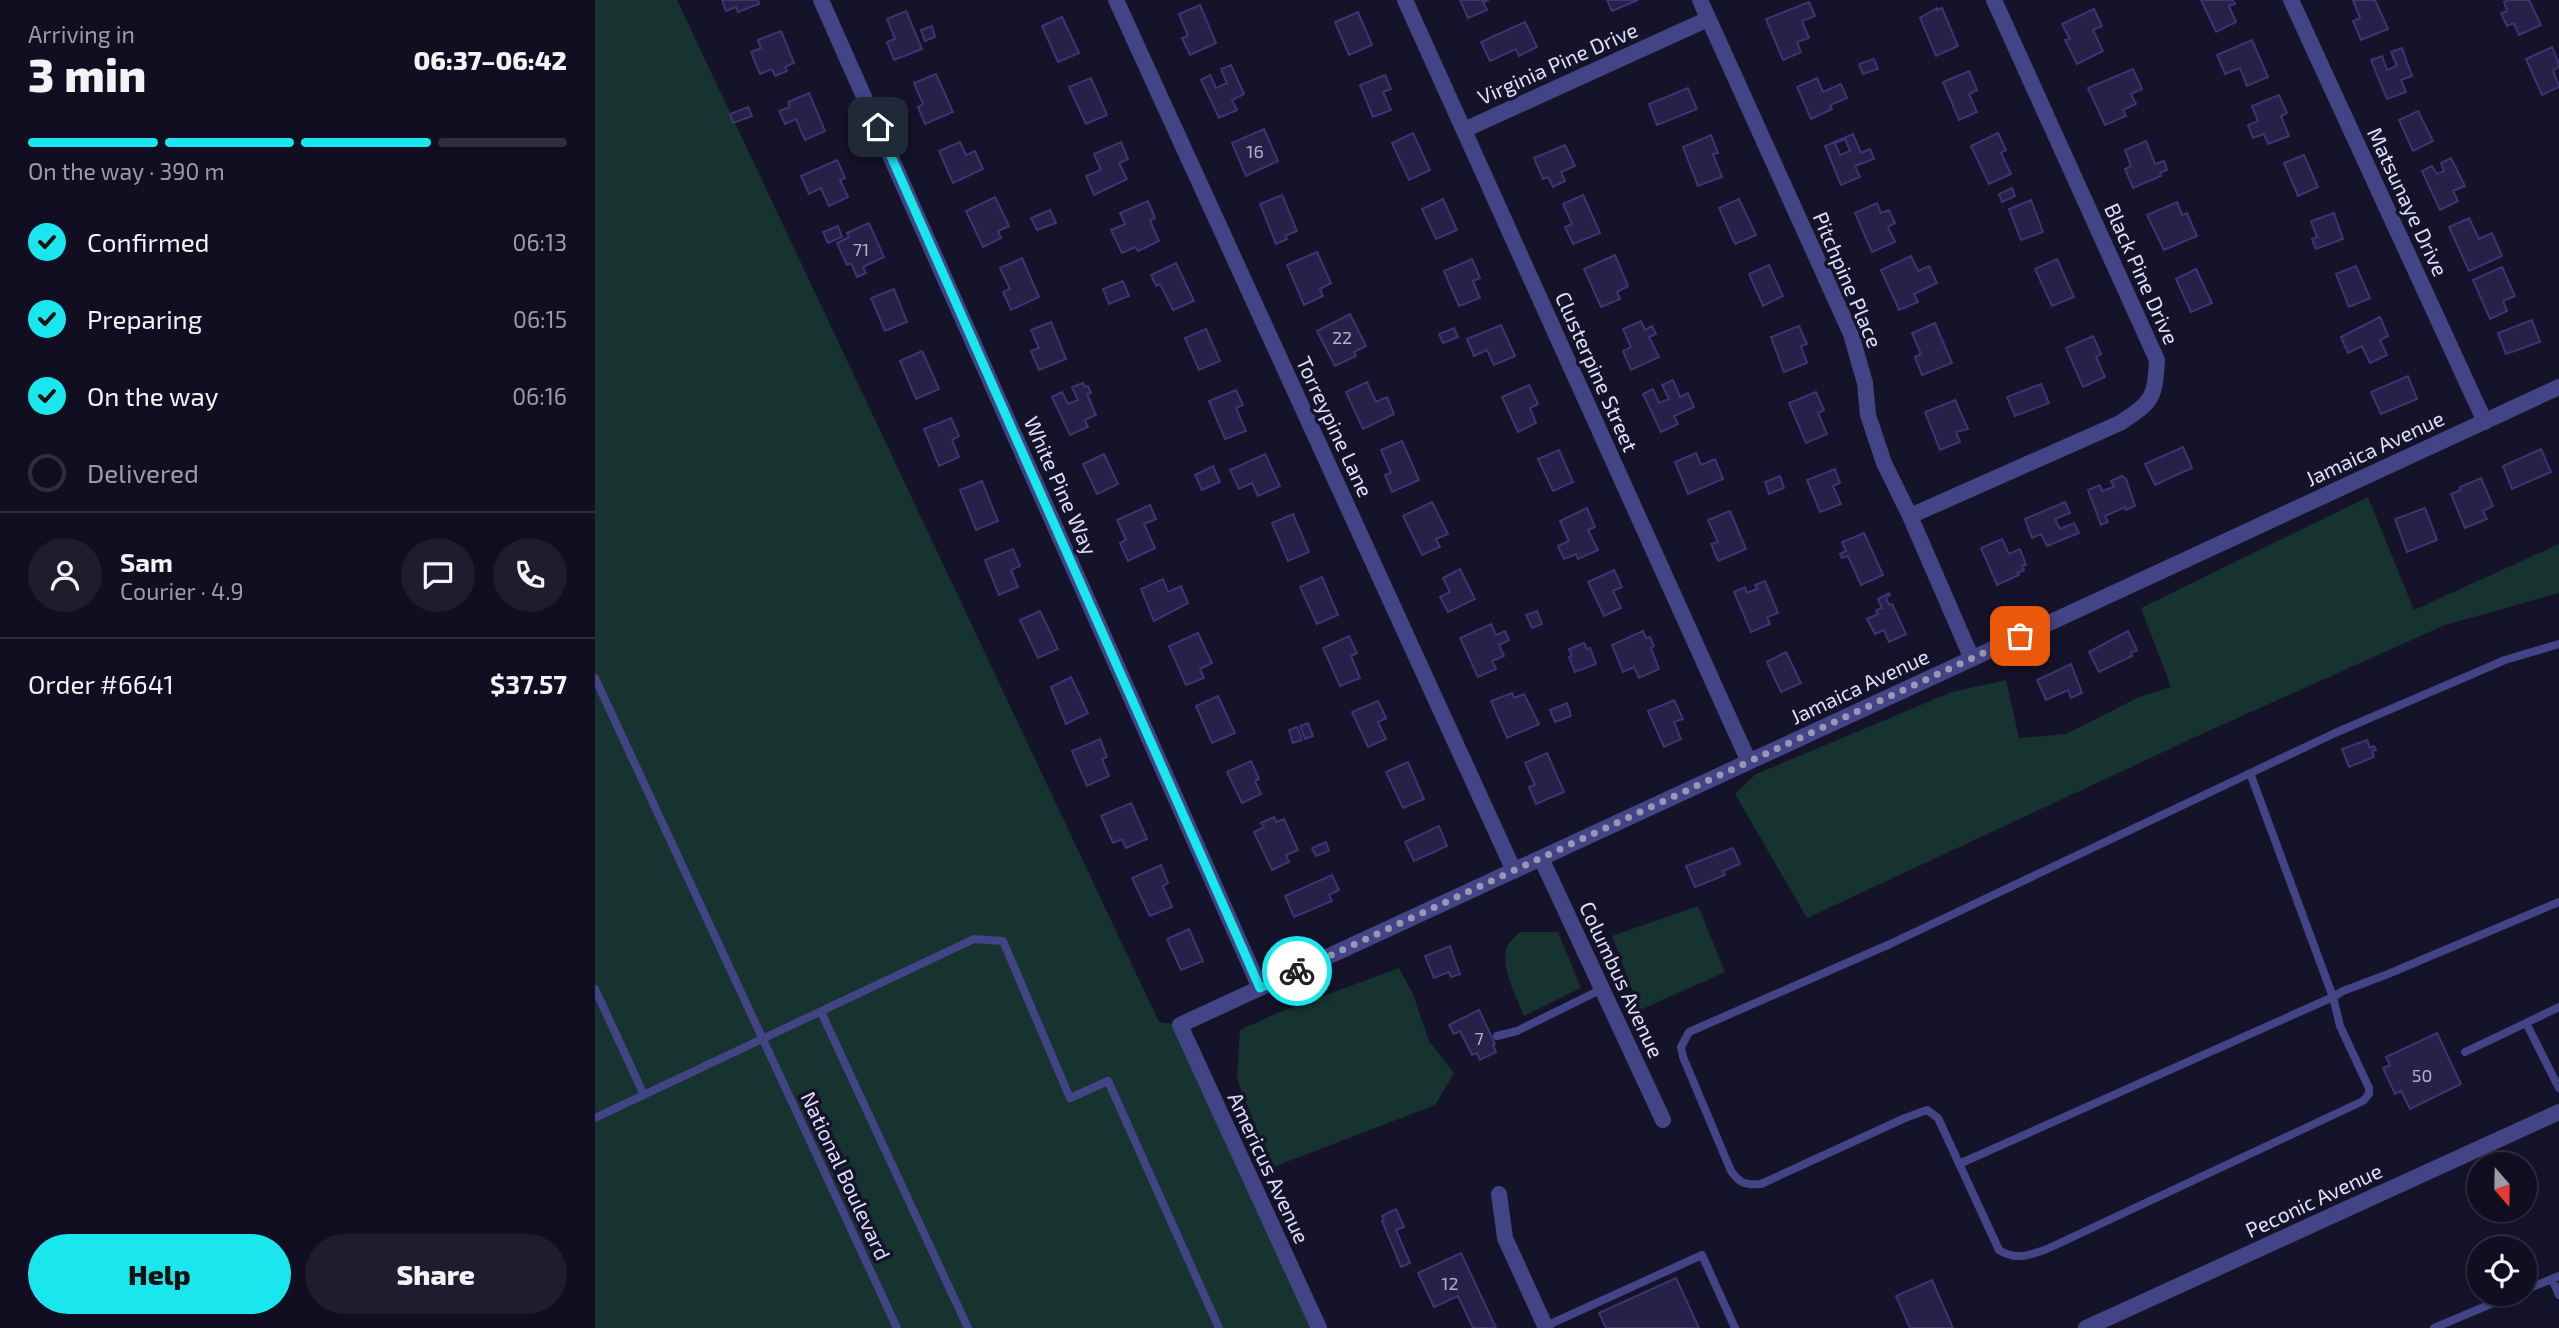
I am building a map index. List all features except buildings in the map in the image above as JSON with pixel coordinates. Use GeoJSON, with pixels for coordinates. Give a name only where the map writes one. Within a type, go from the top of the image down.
{"type":"FeatureCollection","features":[{"type":"Feature","properties":{"kind":"street","name":"White Pine Way"},"geometry":{"type":"LineString","coordinates":[[821,0],[1260,988]]}},
{"type":"Feature","properties":{"kind":"street","name":"Torreypine Lane"},"geometry":{"type":"LineString","coordinates":[[1116,0],[1514,871]]}},
{"type":"Feature","properties":{"kind":"street","name":"Clusterpine Street"},"geometry":{"type":"LineString","coordinates":[[1405,0],[1749,762]]}},
{"type":"Feature","properties":{"kind":"street","name":"Pitchpine Place"},"geometry":{"type":"LineString","coordinates":[[1700,0],[1851,334],[1860,359],[1868,415],[1884,463],[1972,659]]}},
{"type":"Feature","properties":{"kind":"street","name":"Black Pine Drive"},"geometry":{"type":"LineString","coordinates":[[1910,516],[2120,423],[2142,409],[2156,389],[2157,360],[1994,0]]}},
{"type":"Feature","properties":{"kind":"street","name":"Matsunaye Drive"},"geometry":{"type":"LineString","coordinates":[[2291,0],[2485,422]]}},
{"type":"Feature","properties":{"kind":"street","name":"Virginia Pine Drive"},"geometry":{"type":"LineString","coordinates":[[1464,130],[1708,19]]}},
{"type":"Feature","properties":{"kind":"street","name":"Jamaica Avenue"},"geometry":{"type":"LineString","coordinates":[[1179,1025],[2559,387]]}},
{"type":"Feature","properties":{"kind":"street","name":"Columbus Avenue"},"geometry":{"type":"LineString","coordinates":[[1541,858],[1663,1120]]}},
{"type":"Feature","properties":{"kind":"street","name":"Americus Avenue"},"geometry":{"type":"LineString","coordinates":[[1179,1025],[1319,1328]]}},
{"type":"Feature","properties":{"kind":"street","name":"Peconic Avenue"},"geometry":{"type":"LineString","coordinates":[[2087,1328],[2559,1112]]}},
{"type":"Feature","properties":{"kind":"street"},"geometry":{"type":"LineString","coordinates":[[1499,1194],[1505,1238],[1546,1327]]}},
{"type":"Feature","properties":{"kind":"lane"},"geometry":{"type":"LineString","coordinates":[[2250,773],[2333,997],[2340,1026],[2369,1088],[2369,1094],[2363,1101],[2047,1249],[2018,1256],[2008,1256],[2000,1250],[1938,1118],[1927,1110],[1761,1184],[1748,1185],[1739,1182],[1731,1171],[1682,1057],[1681,1047],[1689,1032],[1890,944],[2250,773],[2335,733],[2505,660],[2559,644]]}},
{"type":"Feature","properties":{"kind":"lane","name":"National Boulevard"},"geometry":{"type":"LineString","coordinates":[[595,678],[897,1328]]}},
{"type":"Feature","properties":{"kind":"lane"},"geometry":{"type":"LineString","coordinates":[[1959,1164],[2343,991],[2559,902]]}},
{"type":"Feature","properties":{"kind":"lane"},"geometry":{"type":"LineString","coordinates":[[595,1118],[974,939],[1003,941],[1070,1098],[1108,1081],[1219,1328]]}},
{"type":"Feature","properties":{"kind":"lane"},"geometry":{"type":"LineString","coordinates":[[595,989],[644,1095]]}},
{"type":"Feature","properties":{"kind":"lane"},"geometry":{"type":"LineString","coordinates":[[1497,1036],[1517,1031],[1602,989]]}},
{"type":"Feature","properties":{"kind":"lane"},"geometry":{"type":"LineString","coordinates":[[2465,1052],[2559,1007]]}},
{"type":"Feature","properties":{"kind":"lane"},"geometry":{"type":"LineString","coordinates":[[821,1012],[968,1328]]}},
{"type":"Feature","properties":{"kind":"lane"},"geometry":{"type":"LineString","coordinates":[[2526,1023],[2559,1088]]}},
{"type":"Feature","properties":{"kind":"lane"},"geometry":{"type":"LineString","coordinates":[[1546,1327],[1702,1255],[1735,1328]]}},
{"type":"Feature","properties":{"kind":"lane"},"geometry":{"type":"LineString","coordinates":[[2537,1285],[2555,1277],[2559,1295]]}},
{"type":"Feature","properties":{"kind":"lane"},"geometry":{"type":"LineString","coordinates":[[2434,1328],[2486,1306]]}},
{"type":"Feature","properties":{"kind":"green space"},"geometry":{"type":"Polygon","coordinates":[[[595,0],[677,0],[1159,1022],[1180,1025],[1319,1328],[595,1328],[595,0]]]}},
{"type":"Feature","properties":{"kind":"green space"},"geometry":{"type":"Polygon","coordinates":[[[2368,497],[2414,610],[2559,544],[2559,593],[2445,625],[2204,733],[1807,918],[1735,794],[1756,774],[1952,692],[2006,680],[2019,738],[2066,734],[2137,698],[2171,687],[2141,608],[2368,497]]]}},
{"type":"Feature","properties":{"kind":"green space"},"geometry":{"type":"Polygon","coordinates":[[[1698,906],[1725,972],[1640,1010],[1612,936],[1698,906]]]}},
{"type":"Feature","properties":{"kind":"green space"},"geometry":{"type":"Polygon","coordinates":[[[1520,932],[1558,932],[1581,988],[1524,1016],[1505,961],[1508,945],[1520,932]]]}},
{"type":"Feature","properties":{"kind":"green space"},"geometry":{"type":"Polygon","coordinates":[[[1399,968],[1413,994],[1429,1041],[1454,1073],[1435,1105],[1268,1169],[1267,1156],[1237,1079],[1240,1030],[1280,1012],[1399,968]]]}},
{"type":"Feature","properties":{"kind":"way so far"},"geometry":{"type":"LineString","coordinates":[[1297,971],[2020,636]]}},
{"type":"Feature","properties":{"kind":"route"},"geometry":{"type":"LineString","coordinates":[[878,127],[1260,988],[1297,971]]}}]}
